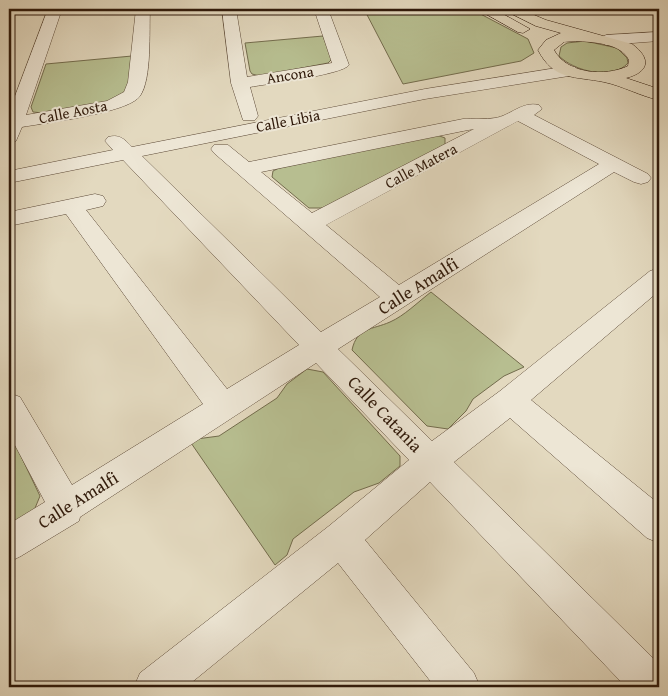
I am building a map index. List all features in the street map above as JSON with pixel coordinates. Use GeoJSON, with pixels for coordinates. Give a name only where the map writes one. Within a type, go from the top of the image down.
{"type":"FeatureCollection","features":[{"type":"Feature","properties":{"kind":"main road"},"geometry":{"type":"LineString","coordinates":[[484,9],[548,51],[569,71],[606,77],[659,94]]}},
{"type":"Feature","properties":{"kind":"main road"},"geometry":{"type":"LineString","coordinates":[[509,9],[542,23],[606,40],[636,58],[652,73]]}},
{"type":"Feature","properties":{"kind":"main road"},"geometry":{"type":"LineString","coordinates":[[548,51],[564,37],[589,36]]}},
{"type":"Feature","properties":{"kind":"main road"},"geometry":{"type":"LineString","coordinates":[[606,77],[629,73],[636,69],[636,58]]}},
{"type":"Feature","properties":{"kind":"street","name":"Calle Aosta"},"geometry":{"type":"LineString","coordinates":[[11,130],[54,9]]}},
{"type":"Feature","properties":{"kind":"street","name":"Calle Aosta"},"geometry":{"type":"LineString","coordinates":[[11,130],[112,105],[132,95],[137,82],[143,9]]}},
{"type":"Feature","properties":{"kind":"street"},"geometry":{"type":"LineString","coordinates":[[229,9],[240,83],[249,116]]}},
{"type":"Feature","properties":{"kind":"street","name":"Ancona"},"geometry":{"type":"LineString","coordinates":[[240,83],[339,66],[342,63],[321,9]]}},
{"type":"Feature","properties":{"kind":"street"},"geometry":{"type":"LineString","coordinates":[[606,40],[659,36]]}},
{"type":"Feature","properties":{"kind":"street"},"geometry":{"type":"LineString","coordinates":[[636,58],[659,48]]}},
{"type":"Feature","properties":{"kind":"street","name":"Calle Libia"},"geometry":{"type":"LineString","coordinates":[[9,177],[120,147],[249,116],[548,51]]}},
{"type":"Feature","properties":{"kind":"street","name":"Calle Libia"},"geometry":{"type":"LineString","coordinates":[[9,160],[120,147],[569,71]]}},
{"type":"Feature","properties":{"kind":"street","name":"Calle Matera"},"geometry":{"type":"LineString","coordinates":[[309,224],[525,112],[613,164]]}},
{"type":"Feature","properties":{"kind":"street"},"geometry":{"type":"LineString","coordinates":[[244,169],[463,125],[499,124]]}},
{"type":"Feature","properties":{"kind":"street","name":"Calle Catania"},"geometry":{"type":"LineString","coordinates":[[120,147],[654,687]]}},
{"type":"Feature","properties":{"kind":"street"},"geometry":{"type":"LineString","coordinates":[[221,149],[398,298]]}},
{"type":"Feature","properties":{"kind":"street"},"geometry":{"type":"LineString","coordinates":[[613,164],[641,178]]}},
{"type":"Feature","properties":{"kind":"street","name":"Calle Amalfi"},"geometry":{"type":"LineString","coordinates":[[9,544],[67,509],[223,407],[613,164]]}},
{"type":"Feature","properties":{"kind":"street"},"geometry":{"type":"LineString","coordinates":[[9,219],[84,204],[223,407]]}},
{"type":"Feature","properties":{"kind":"street"},"geometry":{"type":"LineString","coordinates":[[154,687],[341,538],[431,461],[510,400],[659,277]]}},
{"type":"Feature","properties":{"kind":"street"},"geometry":{"type":"LineString","coordinates":[[510,400],[659,526]]}},
{"type":"Feature","properties":{"kind":"street"},"geometry":{"type":"LineString","coordinates":[[9,406],[67,509]]}},
{"type":"Feature","properties":{"kind":"street"},"geometry":{"type":"LineString","coordinates":[[341,538],[460,687]]}},
{"type":"Feature","properties":{"kind":"green space"},"geometry":{"type":"Polygon","coordinates":[[[364,9],[471,9],[528,39],[534,53],[521,61],[403,84],[364,9]]]}},
{"type":"Feature","properties":{"kind":"green space"},"geometry":{"type":"Polygon","coordinates":[[[323,36],[332,59],[328,63],[260,76],[252,74],[250,71],[245,43],[323,36]]]}},
{"type":"Feature","properties":{"kind":"green space"},"geometry":{"type":"Polygon","coordinates":[[[585,41],[617,48],[627,58],[628,63],[613,72],[593,72],[574,66],[559,56],[561,47],[567,43],[585,41]]]}},
{"type":"Feature","properties":{"kind":"green space"},"geometry":{"type":"Polygon","coordinates":[[[132,56],[129,94],[122,99],[43,113],[33,112],[31,107],[46,64],[132,56]]]}},
{"type":"Feature","properties":{"kind":"green space"},"geometry":{"type":"Polygon","coordinates":[[[437,135],[445,138],[445,145],[323,208],[309,208],[272,177],[273,171],[279,168],[437,135]]]}},
{"type":"Feature","properties":{"kind":"green space"},"geometry":{"type":"Polygon","coordinates":[[[431,292],[524,367],[504,376],[473,399],[466,411],[448,429],[427,426],[352,350],[354,343],[361,333],[383,325],[406,313],[431,292]]]}},
{"type":"Feature","properties":{"kind":"green space"},"geometry":{"type":"Polygon","coordinates":[[[307,369],[323,372],[400,456],[400,466],[379,483],[354,492],[293,539],[287,555],[275,565],[189,440],[219,436],[277,398],[287,384],[307,369]]]}},
{"type":"Feature","properties":{"kind":"green space"},"geometry":{"type":"Polygon","coordinates":[[[9,431],[40,496],[33,513],[9,528],[9,431]]]}}]}
